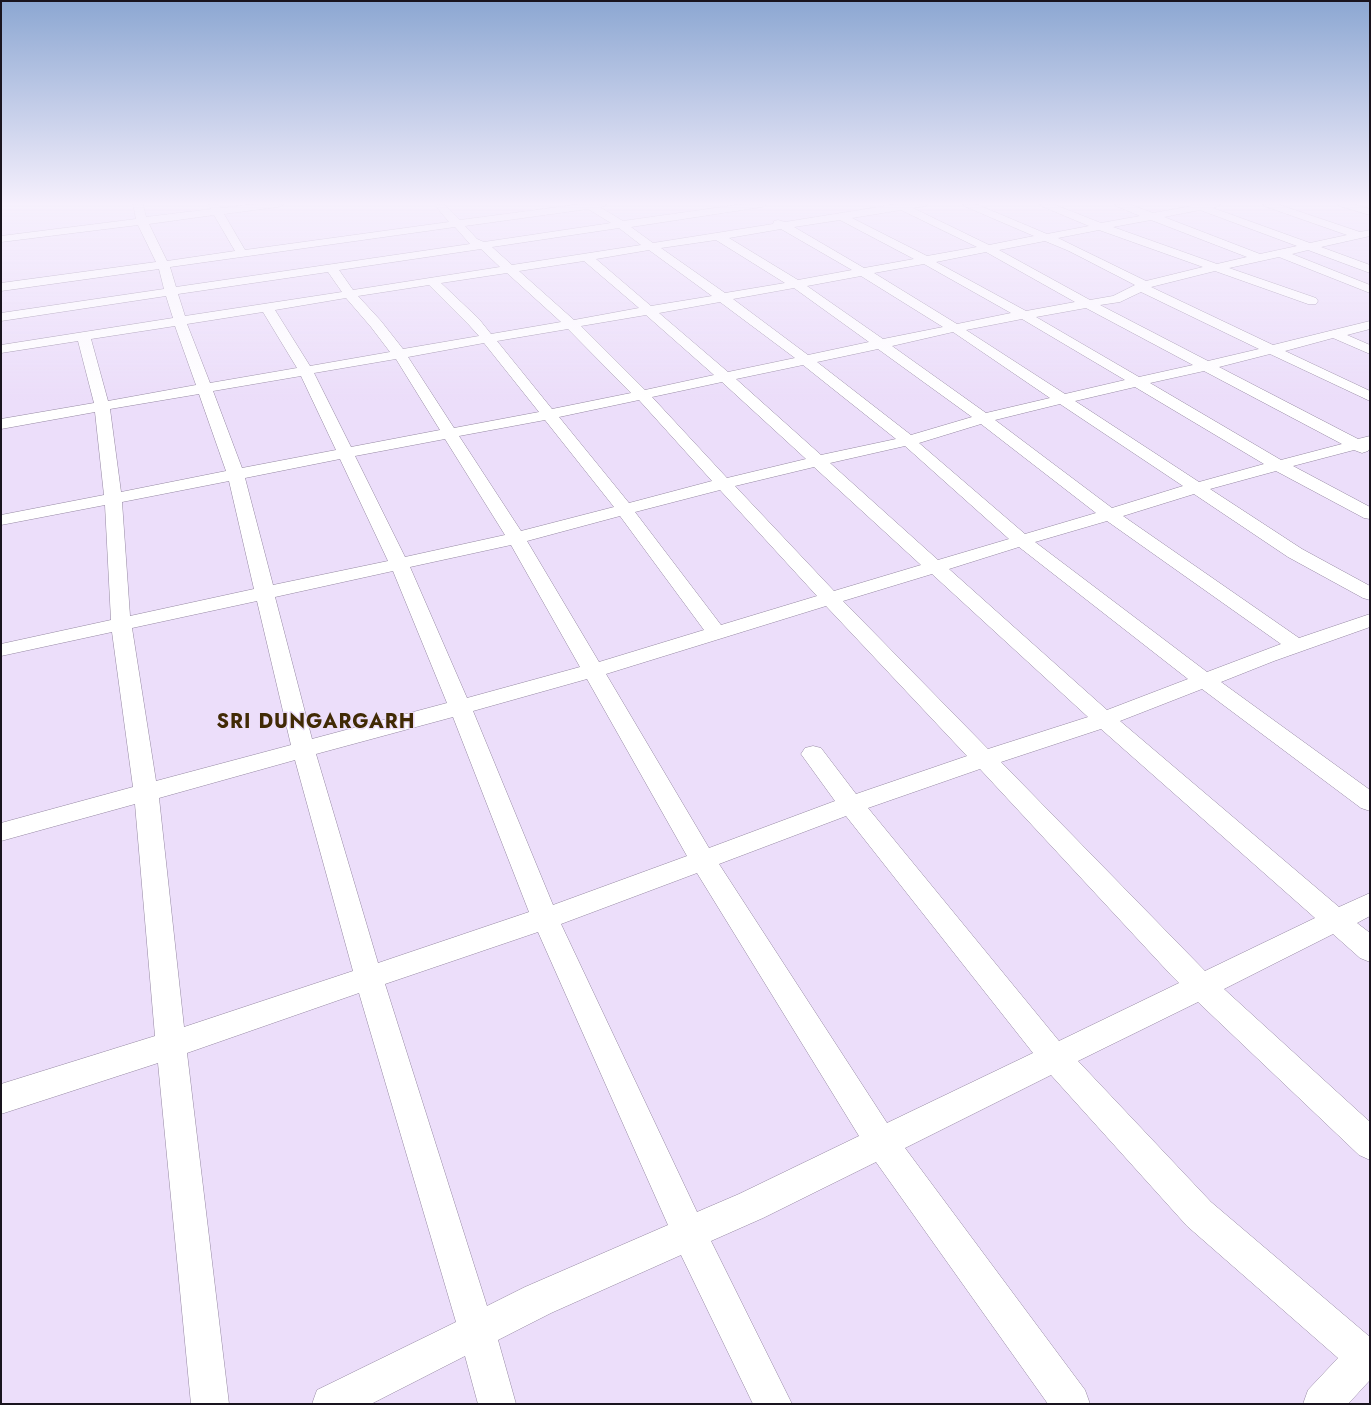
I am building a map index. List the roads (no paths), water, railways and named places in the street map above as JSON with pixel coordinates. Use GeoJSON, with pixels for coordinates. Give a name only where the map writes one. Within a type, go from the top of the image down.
{"type":"FeatureCollection","features":[{"type":"Feature","properties":{"kind":"street"},"geometry":{"type":"LineString","coordinates":[[1,287],[123,270]]}},
{"type":"Feature","properties":{"kind":"street"},"geometry":{"type":"LineString","coordinates":[[164,270],[180,321],[236,475],[304,749],[369,979],[477,1331],[497,1404]]}},
{"type":"Feature","properties":{"kind":"street"},"geometry":{"type":"LineString","coordinates":[[1,317],[328,270]]}},
{"type":"Feature","properties":{"kind":"street"},"geometry":{"type":"LineString","coordinates":[[332,270],[350,295],[376,324],[400,355],[448,433],[516,538],[703,860],[881,1142],[1071,1404]]}},
{"type":"Feature","properties":{"kind":"street"},"geometry":{"type":"LineString","coordinates":[[1,349],[508,270]]}},
{"type":"Feature","properties":{"kind":"street"},"geometry":{"type":"LineString","coordinates":[[512,270],[571,324],[642,395],[830,599],[1176,962],[1370,1144]]}},
{"type":"Feature","properties":{"kind":"street"},"geometry":{"type":"LineString","coordinates":[[601,270],[725,377],[816,461],[1103,719],[1370,950]]}},
{"type":"Feature","properties":{"kind":"street"},"geometry":{"type":"LineString","coordinates":[[682,270],[806,360],[908,441],[1022,541],[1204,680],[1370,802]]}},
{"type":"Feature","properties":{"kind":"street"},"geometry":{"type":"LineString","coordinates":[[773,270],[796,284],[984,418],[1109,514],[1297,646]]}},
{"type":"Feature","properties":{"kind":"street"},"geometry":{"type":"LineString","coordinates":[[859,270],[955,328],[1296,554],[1370,594]]}},
{"type":"Feature","properties":{"kind":"street"},"geometry":{"type":"LineString","coordinates":[[1,424],[723,298],[876,270]]}},
{"type":"Feature","properties":{"kind":"street"},"geometry":{"type":"LineString","coordinates":[[942,270],[1024,315],[1278,465],[1370,514]]}},
{"type":"Feature","properties":{"kind":"street"},"geometry":{"type":"LineString","coordinates":[[1026,270],[1088,304],[1207,366],[1365,446]]}},
{"type":"Feature","properties":{"kind":"street"},"geometry":{"type":"LineString","coordinates":[[1111,270],[1370,396]]}},
{"type":"Feature","properties":{"kind":"street"},"geometry":{"type":"LineString","coordinates":[[1,520],[448,433],[549,415],[882,345],[955,328],[1116,299],[1143,286],[1208,270]]}},
{"type":"Feature","properties":{"kind":"street"},"geometry":{"type":"LineString","coordinates":[[1219,270],[1312,301]]}},
{"type":"Feature","properties":{"kind":"street"},"geometry":{"type":"LineString","coordinates":[[1321,270],[1370,289]]}},
{"type":"Feature","properties":{"kind":"street"},"geometry":{"type":"LineString","coordinates":[[433,282],[474,322],[488,339],[625,510],[716,634]]}},
{"type":"Feature","properties":{"kind":"street"},"geometry":{"type":"LineString","coordinates":[[267,307],[306,371],[399,564],[460,707],[545,918],[689,1234],[772,1404]]}},
{"type":"Feature","properties":{"kind":"street"},"geometry":{"type":"LineString","coordinates":[[1,650],[265,594],[516,538],[816,461],[908,441],[984,418],[1274,350],[1370,324]]}},
{"type":"Feature","properties":{"kind":"street"},"geometry":{"type":"LineString","coordinates":[[1334,334],[1370,350]]}},
{"type":"Feature","properties":{"kind":"street"},"geometry":{"type":"LineString","coordinates":[[83,336],[102,406],[113,499],[121,624],[146,793],[171,1045],[210,1404]]}},
{"type":"Feature","properties":{"kind":"street"},"geometry":{"type":"LineString","coordinates":[[1,832],[592,671],[1196,488],[1278,465],[1365,446]]}},
{"type":"Feature","properties":{"kind":"street"},"geometry":{"type":"LineString","coordinates":[[1,1099],[171,1045],[545,918],[851,805],[1103,719],[1204,680],[1370,620]]}},
{"type":"Feature","properties":{"kind":"street"},"geometry":{"type":"LineString","coordinates":[[813,754],[851,805],[1054,1057],[1199,1214],[1368,1359],[1322,1404]]}},
{"type":"Feature","properties":{"kind":"street"},"geometry":{"type":"LineString","coordinates":[[331,1404],[538,1300],[751,1206],[1370,904]]}},
{"type":"Feature","properties":{"kind":"district","name":"SRI DUNGARGARH"},"geometry":{"type":"Point","coordinates":[316,723]}}]}
